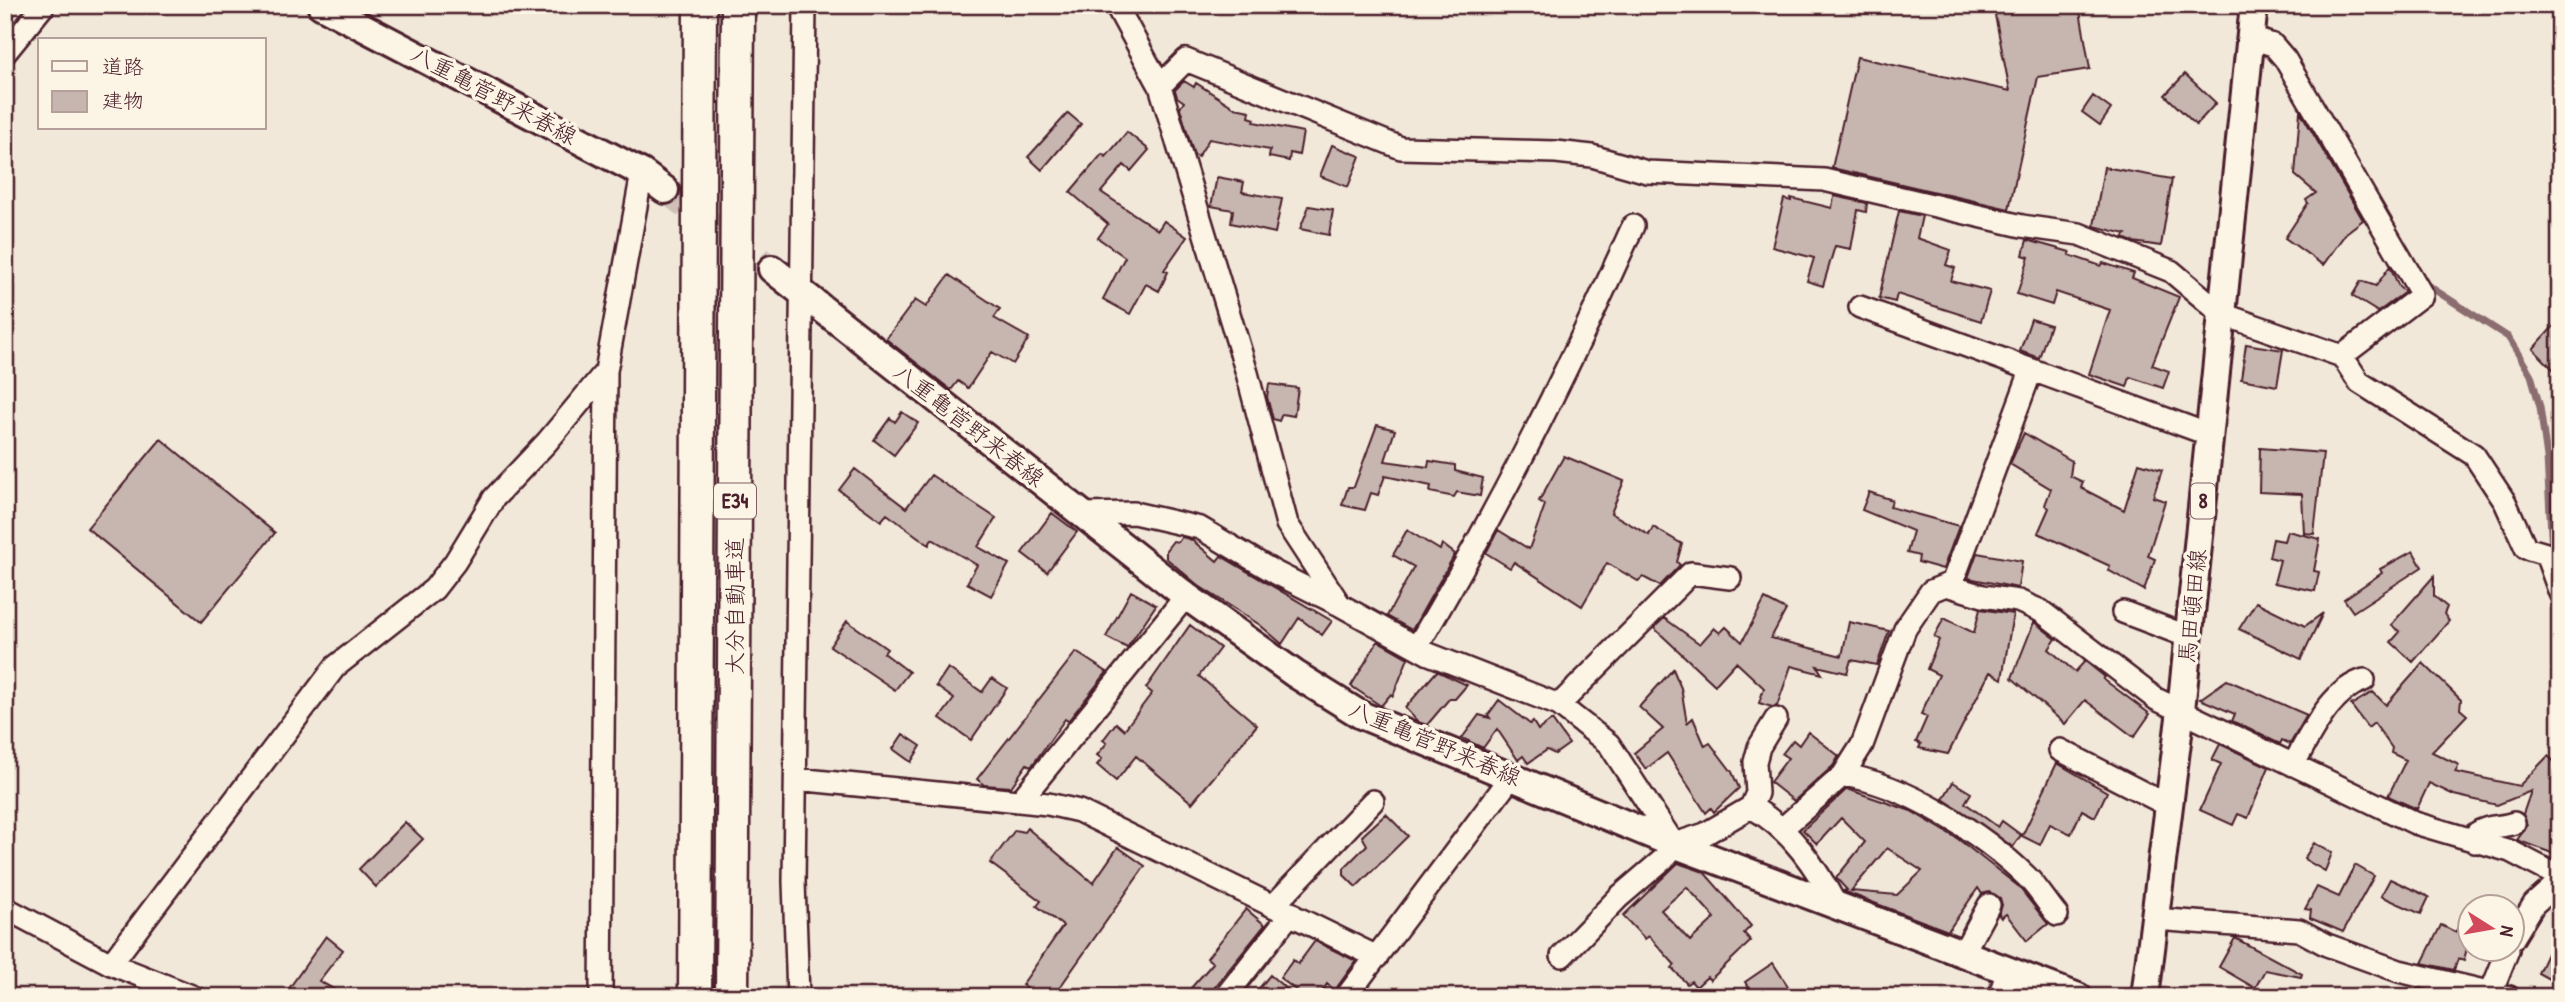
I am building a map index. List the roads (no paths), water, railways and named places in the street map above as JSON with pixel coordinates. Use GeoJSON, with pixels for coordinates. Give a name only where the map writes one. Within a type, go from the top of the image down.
{"type":"FeatureCollection","features":[{"type":"Feature","properties":{"kind":"highway","name":"大分自動車道"},"geometry":{"type":"LineString","coordinates":[[695,997],[700,5]]}},
{"type":"Feature","properties":{"kind":"highway","name":"大分自動車道"},"geometry":{"type":"LineString","coordinates":[[733,997],[738,5]]}},
{"type":"Feature","properties":{"kind":"main road","name":"八重亀菅野来春線"},"geometry":{"type":"LineString","coordinates":[[321,5],[642,173],[665,190]]}},
{"type":"Feature","properties":{"kind":"main road","name":"馬田頓田線"},"geometry":{"type":"LineString","coordinates":[[2145,997],[2189,638],[2254,5]]}},
{"type":"Feature","properties":{"kind":"main road","name":"八重亀菅野来春線"},"geometry":{"type":"LineString","coordinates":[[772,269],[1186,596],[1295,674],[1361,715],[1674,844],[2078,997]]}},
{"type":"Feature","properties":{"kind":"street"},"geometry":{"type":"LineString","coordinates":[[5,53],[44,5]]}},
{"type":"Feature","properties":{"kind":"street"},"geometry":{"type":"LineString","coordinates":[[798,997],[794,882],[805,5]]}},
{"type":"Feature","properties":{"kind":"street"},"geometry":{"type":"LineString","coordinates":[[1116,5],[1160,86],[1247,373],[1287,524],[1340,605]]}},
{"type":"Feature","properties":{"kind":"street"},"geometry":{"type":"LineString","coordinates":[[2251,38],[2273,44],[2285,59],[2422,295],[2342,356]]}},
{"type":"Feature","properties":{"kind":"street"},"geometry":{"type":"LineString","coordinates":[[1160,86],[1186,60],[1401,148],[1556,152],[1592,156],[1647,172],[1824,180],[2022,226],[2079,234],[2171,271],[2222,314],[2342,356],[2360,382],[2474,455],[2505,502],[2526,548],[2546,554],[2560,593]]}},
{"type":"Feature","properties":{"kind":"street"},"geometry":{"type":"LineString","coordinates":[[601,997],[606,371],[642,173]]}},
{"type":"Feature","properties":{"kind":"street"},"geometry":{"type":"LineString","coordinates":[[1417,647],[1460,574],[1554,400],[1633,226]]}},
{"type":"Feature","properties":{"kind":"street"},"geometry":{"type":"LineString","coordinates":[[1860,307],[2210,435]]}},
{"type":"Feature","properties":{"kind":"street"},"geometry":{"type":"LineString","coordinates":[[1951,586],[2031,370]]}},
{"type":"Feature","properties":{"kind":"street"},"geometry":{"type":"LineString","coordinates":[[111,964],[335,667],[434,589],[455,562],[494,498],[547,442],[606,371]]}},
{"type":"Feature","properties":{"kind":"street"},"geometry":{"type":"LineString","coordinates":[[1082,514],[1134,513],[1200,528],[1276,573],[1417,647],[1559,705],[1609,744],[1674,844]]}},
{"type":"Feature","properties":{"kind":"street"},"geometry":{"type":"LineString","coordinates":[[1559,705],[1691,573],[1730,578]]}},
{"type":"Feature","properties":{"kind":"street"},"geometry":{"type":"LineString","coordinates":[[1783,828],[1843,775],[1862,746],[1905,629],[1931,591],[1951,586],[2018,601],[2041,611],[2147,693],[2415,823],[2510,851],[2560,879],[2534,904],[2526,917]]}},
{"type":"Feature","properties":{"kind":"street"},"geometry":{"type":"LineString","coordinates":[[1020,802],[1186,596]]}},
{"type":"Feature","properties":{"kind":"street"},"geometry":{"type":"LineString","coordinates":[[2123,612],[2189,638]]}},
{"type":"Feature","properties":{"kind":"street"},"geometry":{"type":"LineString","coordinates":[[2293,765],[2319,721],[2341,694],[2364,680]]}},
{"type":"Feature","properties":{"kind":"street"},"geometry":{"type":"LineString","coordinates":[[1562,956],[1619,897],[1667,856],[1674,844],[1705,834],[1751,807],[1757,793],[1755,762],[1759,747],[1776,719]]}},
{"type":"Feature","properties":{"kind":"street"},"geometry":{"type":"LineString","coordinates":[[2060,750],[2133,790],[2169,806]]}},
{"type":"Feature","properties":{"kind":"street"},"geometry":{"type":"LineString","coordinates":[[1843,775],[1888,786],[1987,844],[2028,877],[2057,915]]}},
{"type":"Feature","properties":{"kind":"street"},"geometry":{"type":"LineString","coordinates":[[1346,997],[1512,776]]}},
{"type":"Feature","properties":{"kind":"street"},"geometry":{"type":"LineString","coordinates":[[796,779],[1020,802],[1079,811],[1377,957]]}},
{"type":"Feature","properties":{"kind":"street"},"geometry":{"type":"LineString","coordinates":[[1225,997],[1283,909],[1373,802]]}},
{"type":"Feature","properties":{"kind":"street"},"geometry":{"type":"LineString","coordinates":[[1751,807],[1783,828],[1823,880],[1837,907]]}},
{"type":"Feature","properties":{"kind":"street"},"geometry":{"type":"LineString","coordinates":[[2475,842],[2477,832],[2486,827],[2501,828],[2514,823]]}},
{"type":"Feature","properties":{"kind":"street"},"geometry":{"type":"LineString","coordinates":[[1962,955],[1989,905]]}},
{"type":"Feature","properties":{"kind":"street"},"geometry":{"type":"LineString","coordinates":[[5,908],[111,964],[194,997]]}},
{"type":"Feature","properties":{"kind":"street"},"geometry":{"type":"LineString","coordinates":[[2155,919],[2299,930],[2327,945],[2399,971],[2496,996],[2504,964]]}},
{"type":"Feature","properties":{"kind":"street"},"geometry":{"type":"LineString","coordinates":[[1999,997],[2008,971]]}},
{"type":"Feature","properties":{"kind":"waterway"},"geometry":{"type":"LineString","coordinates":[[2424,283],[2508,337],[2531,375],[2540,407],[2547,458],[2552,552]]}},
{"type":"Feature","properties":{"kind":"tunnel"},"geometry":{"type":"LineString","coordinates":[[665,190],[772,269]]}}]}
